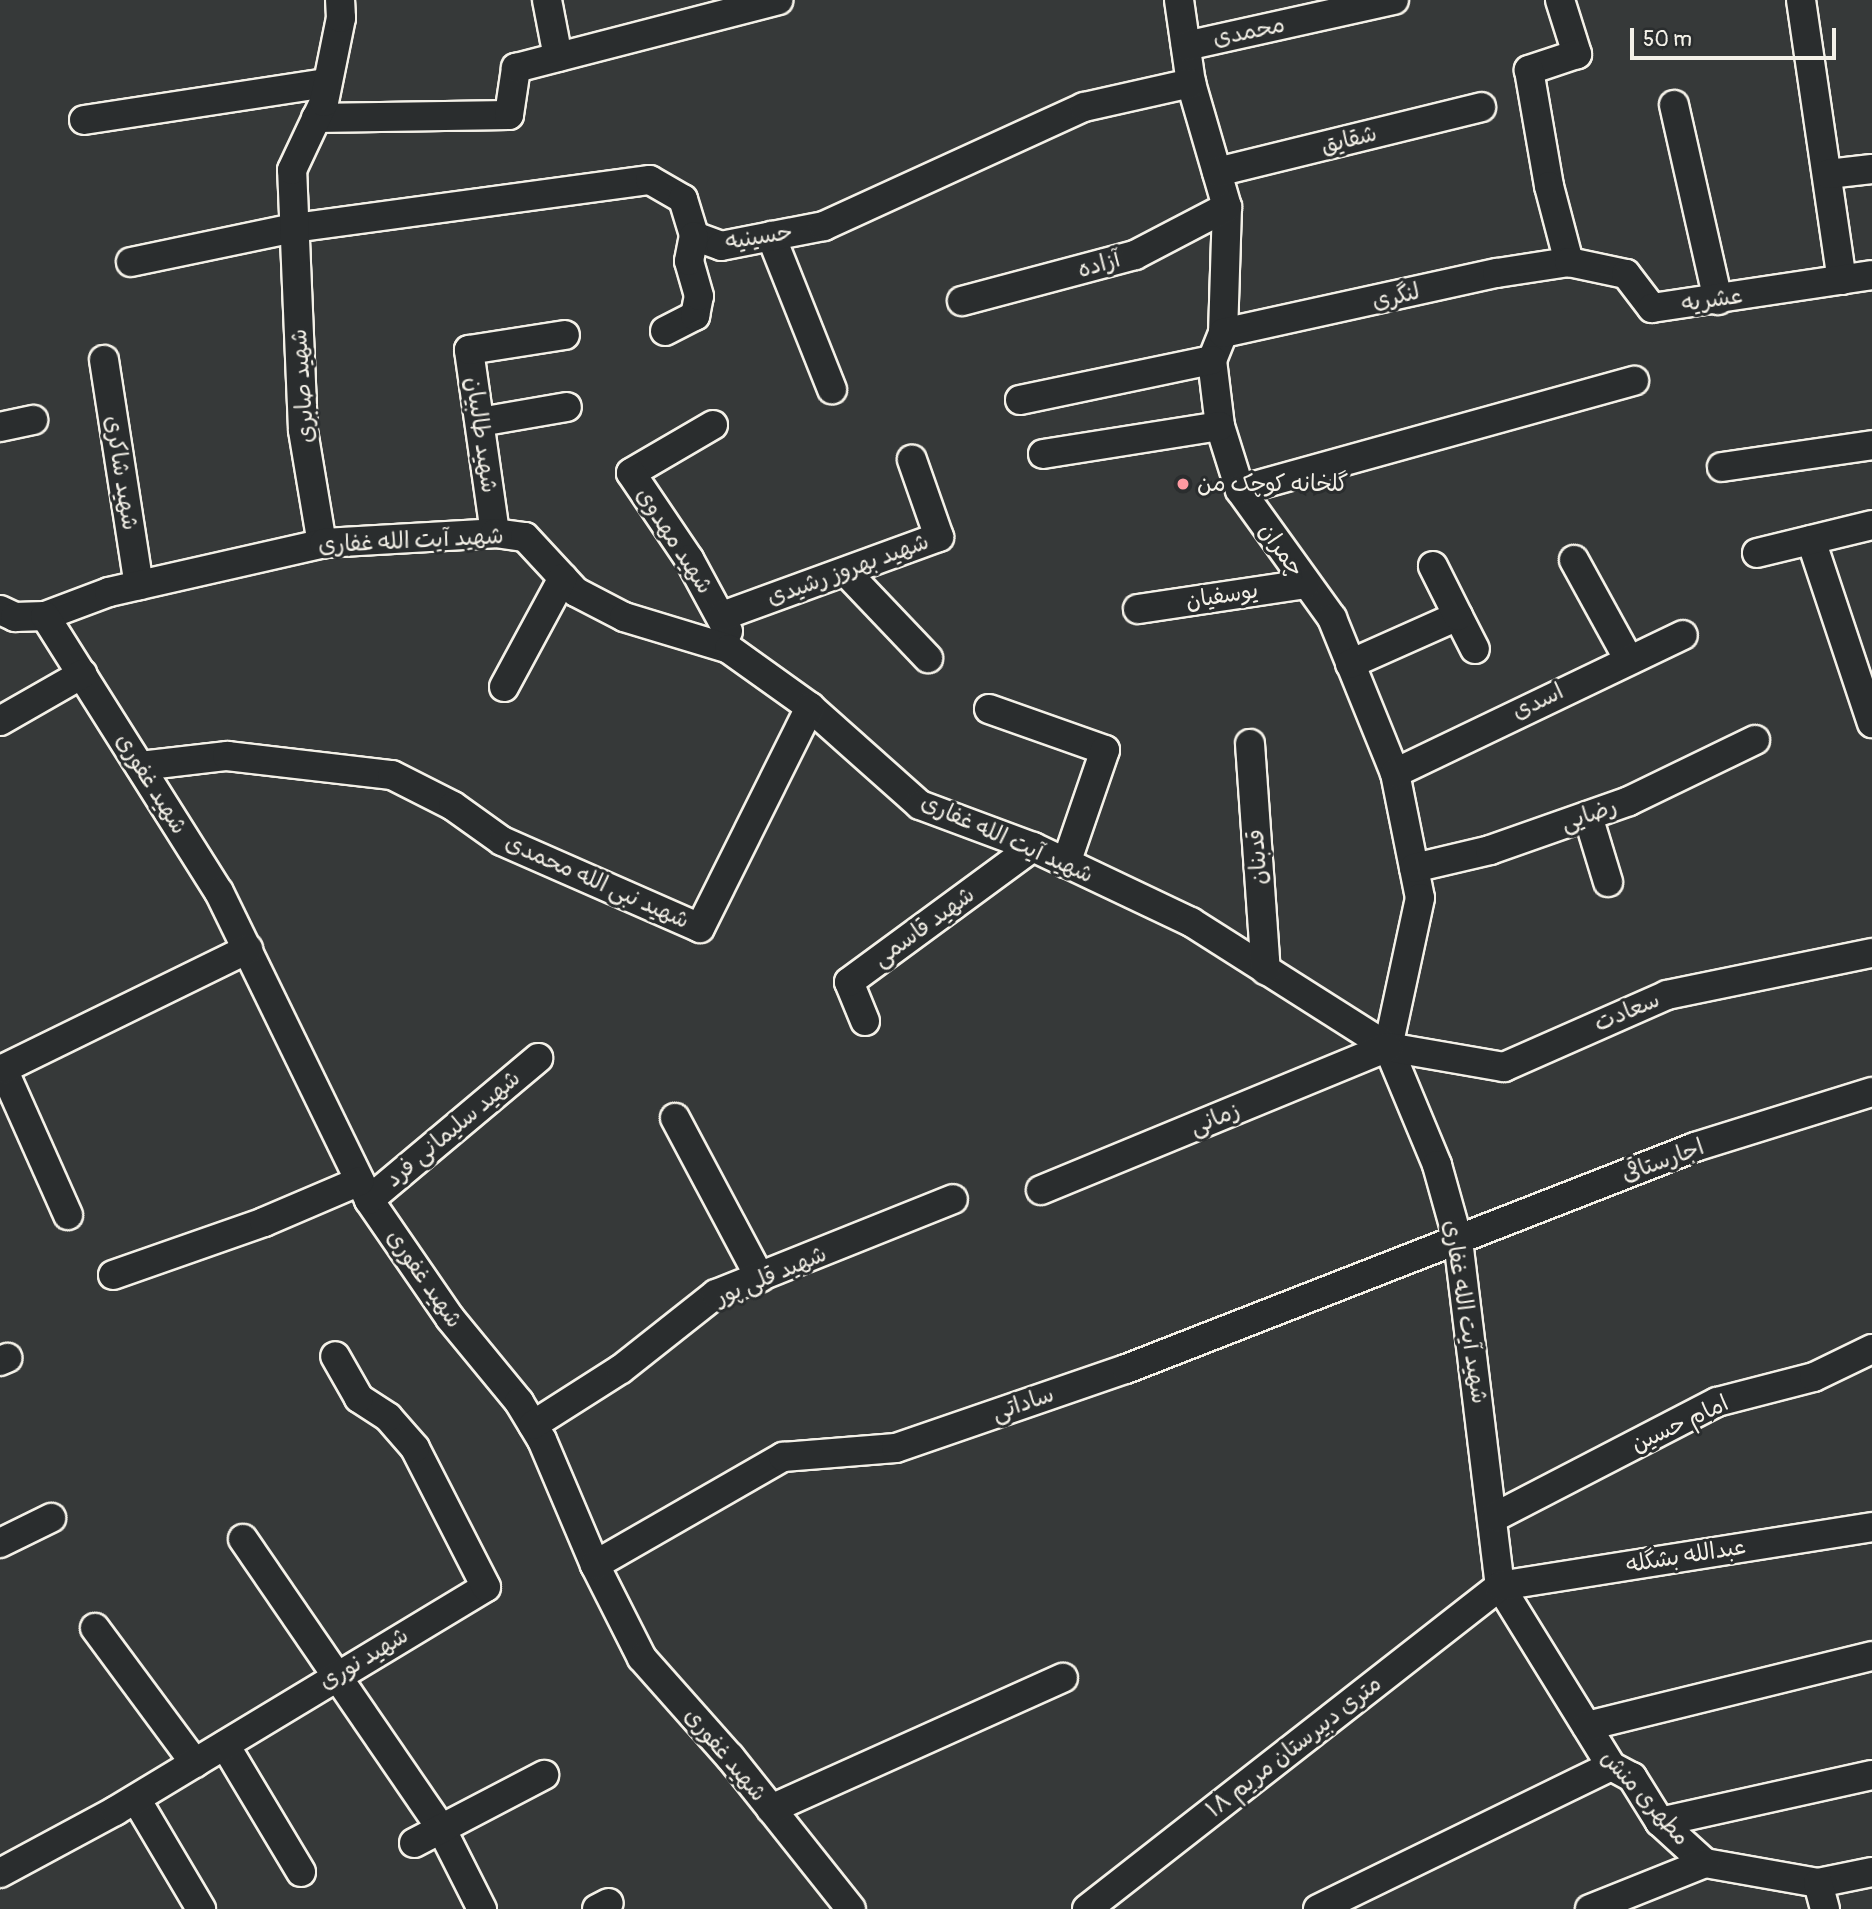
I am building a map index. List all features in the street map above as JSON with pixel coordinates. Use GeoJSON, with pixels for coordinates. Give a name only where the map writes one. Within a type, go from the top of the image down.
{"type":"FeatureCollection","features":[{"type":"Feature","properties":{"kind":"street","name":"شهید صابری"},"geometry":{"type":"LineString","coordinates":[[322,544],[303,430],[292,170],[316,118],[327,83],[341,18],[340,0]]}},
{"type":"Feature","properties":{"kind":"street"},"geometry":{"type":"LineString","coordinates":[[547,0],[558,57]]}},
{"type":"Feature","properties":{"kind":"street"},"geometry":{"type":"LineString","coordinates":[[316,118],[509,115],[516,68],[778,0]]}},
{"type":"Feature","properties":{"kind":"street","name":"چمران"},"geometry":{"type":"LineString","coordinates":[[1179,0],[1191,83],[1227,207],[1223,334],[1212,360],[1220,426],[1240,490],[1332,618],[1395,774],[1420,898],[1388,1047]]}},
{"type":"Feature","properties":{"kind":"street","name":"محمدی"},"geometry":{"type":"LineString","coordinates":[[1186,46],[1394,0]]}},
{"type":"Feature","properties":{"kind":"street"},"geometry":{"type":"LineString","coordinates":[[1560,0],[1577,54],[1529,70],[1549,186],[1569,262]]}},
{"type":"Feature","properties":{"kind":"street"},"geometry":{"type":"LineString","coordinates":[[1801,0],[1842,279]]}},
{"type":"Feature","properties":{"kind":"street"},"geometry":{"type":"LineString","coordinates":[[84,120],[327,83]]}},
{"type":"Feature","properties":{"kind":"street","name":"حسینیه"},"geometry":{"type":"LineString","coordinates":[[131,262],[294,228],[650,180],[684,199],[694,236],[721,246],[824,226],[1084,107],[1191,83]]}},
{"type":"Feature","properties":{"kind":"street"},"geometry":{"type":"LineString","coordinates":[[1674,105],[1717,300]]}},
{"type":"Feature","properties":{"kind":"street","name":"شقایق"},"geometry":{"type":"LineString","coordinates":[[1217,172],[1481,107]]}},
{"type":"Feature","properties":{"kind":"street"},"geometry":{"type":"LineString","coordinates":[[1828,174],[1872,169]]}},
{"type":"Feature","properties":{"kind":"street","name":"آزاده"},"geometry":{"type":"LineString","coordinates":[[962,302],[1135,255],[1227,207]]}},
{"type":"Feature","properties":{"kind":"street"},"geometry":{"type":"LineString","coordinates":[[665,331],[695,316],[699,296],[689,261],[694,236]]}},
{"type":"Feature","properties":{"kind":"street"},"geometry":{"type":"LineString","coordinates":[[771,236],[832,389]]}},
{"type":"Feature","properties":{"kind":"street","name":"عشریه"},"geometry":{"type":"LineString","coordinates":[[1569,262],[1626,274],[1652,308],[1872,275]]}},
{"type":"Feature","properties":{"kind":"street","name":"لنگری"},"geometry":{"type":"LineString","coordinates":[[1223,334],[1497,273],[1569,262]]}},
{"type":"Feature","properties":{"kind":"street","name":"شهید طالبیان"},"geometry":{"type":"LineString","coordinates":[[495,533],[469,350],[565,335]]}},
{"type":"Feature","properties":{"kind":"street","name":"شهید شاکری"},"geometry":{"type":"LineString","coordinates":[[104,360],[139,586]]}},
{"type":"Feature","properties":{"kind":"street"},"geometry":{"type":"LineString","coordinates":[[1020,400],[1212,360]]}},
{"type":"Feature","properties":{"kind":"street"},"geometry":{"type":"LineString","coordinates":[[1240,490],[1634,381]]}},
{"type":"Feature","properties":{"kind":"street"},"geometry":{"type":"LineString","coordinates":[[480,422],[567,407]]}},
{"type":"Feature","properties":{"kind":"street"},"geometry":{"type":"LineString","coordinates":[[0,427],[33,420]]}},
{"type":"Feature","properties":{"kind":"street","name":"شهید مهدوی"},"geometry":{"type":"LineString","coordinates":[[713,425],[631,473],[722,616],[740,657]]}},
{"type":"Feature","properties":{"kind":"street"},"geometry":{"type":"LineString","coordinates":[[1043,454],[1220,426]]}},
{"type":"Feature","properties":{"kind":"street"},"geometry":{"type":"LineString","coordinates":[[1722,467],[1872,445]]}},
{"type":"Feature","properties":{"kind":"street","name":"شهید بهروز رشیدی"},"geometry":{"type":"LineString","coordinates":[[722,616],[939,537],[912,460]]}},
{"type":"Feature","properties":{"kind":"street"},"geometry":{"type":"LineString","coordinates":[[1757,552],[1872,525]]}},
{"type":"Feature","properties":{"kind":"street","name":"شهید آیت الله غفاری"},"geometry":{"type":"LineString","coordinates":[[0,610],[15,617],[46,616],[139,586],[322,544],[495,533],[525,537],[576,592],[624,617],[729,649],[810,707],[920,805],[1033,848],[1191,922],[1388,1047],[1437,1165],[1458,1240],[1495,1517],[1500,1586]]}},
{"type":"Feature","properties":{"kind":"street"},"geometry":{"type":"LineString","coordinates":[[1811,540],[1872,723]]}},
{"type":"Feature","properties":{"kind":"street"},"geometry":{"type":"LineString","coordinates":[[1574,560],[1629,660]]}},
{"type":"Feature","properties":{"kind":"street"},"geometry":{"type":"LineString","coordinates":[[1433,566],[1475,649]]}},
{"type":"Feature","properties":{"kind":"street"},"geometry":{"type":"LineString","coordinates":[[846,572],[928,658]]}},
{"type":"Feature","properties":{"kind":"street"},"geometry":{"type":"LineString","coordinates":[[504,687],[563,578]]}},
{"type":"Feature","properties":{"kind":"street","name":"یوسفیان"},"geometry":{"type":"LineString","coordinates":[[1138,609],[1306,584]]}},
{"type":"Feature","properties":{"kind":"street","name":"شهید غفوری"},"geometry":{"type":"LineString","coordinates":[[46,616],[219,892],[364,1191],[450,1318],[533,1425],[595,1565],[642,1658],[771,1809],[851,1909]]}},
{"type":"Feature","properties":{"kind":"street"},"geometry":{"type":"LineString","coordinates":[[1350,664],[1458,616]]}},
{"type":"Feature","properties":{"kind":"street","name":"اسدی"},"geometry":{"type":"LineString","coordinates":[[1395,774],[1683,635]]}},
{"type":"Feature","properties":{"kind":"street"},"geometry":{"type":"LineString","coordinates":[[0,721],[82,674]]}},
{"type":"Feature","properties":{"kind":"street","name":"شهید نبی الله محمدی"},"geometry":{"type":"LineString","coordinates":[[139,766],[227,757],[392,775],[453,806],[502,841],[701,928],[810,707]]}},
{"type":"Feature","properties":{"kind":"street"},"geometry":{"type":"LineString","coordinates":[[989,709],[1105,750],[1066,863]]}},
{"type":"Feature","properties":{"kind":"street","name":"رضایی"},"geometry":{"type":"LineString","coordinates":[[1414,868],[1490,850],[1629,801],[1755,740]]}},
{"type":"Feature","properties":{"kind":"street","name":"قدبنان"},"geometry":{"type":"LineString","coordinates":[[1250,744],[1266,970]]}},
{"type":"Feature","properties":{"kind":"street"},"geometry":{"type":"LineString","coordinates":[[1588,816],[1608,882]]}},
{"type":"Feature","properties":{"kind":"street","name":"شهید قاسمی"},"geometry":{"type":"LineString","coordinates":[[865,1021],[849,982],[1033,848]]}},
{"type":"Feature","properties":{"kind":"street"},"geometry":{"type":"LineString","coordinates":[[68,1215],[1,1066],[248,950]]}},
{"type":"Feature","properties":{"kind":"street","name":"سعادت"},"geometry":{"type":"LineString","coordinates":[[1388,1047],[1504,1068],[1667,995],[1872,953]]}},
{"type":"Feature","properties":{"kind":"street","name":"زمانی"},"geometry":{"type":"LineString","coordinates":[[1041,1190],[1388,1047]]}},
{"type":"Feature","properties":{"kind":"street","name":"شهید سلیمانی فرد"},"geometry":{"type":"LineString","coordinates":[[113,1275],[264,1222],[364,1191],[538,1058]]}},
{"type":"Feature","properties":{"kind":"street","name":"اجارستاقی"},"geometry":{"type":"LineString","coordinates":[[1458,1240],[1695,1147],[1872,1093]]}},
{"type":"Feature","properties":{"kind":"street"},"geometry":{"type":"LineString","coordinates":[[675,1118],[760,1278]]}},
{"type":"Feature","properties":{"kind":"street","name":"شهید قلی پور"},"geometry":{"type":"LineString","coordinates":[[533,1425],[621,1369],[716,1294],[953,1199]]}},
{"type":"Feature","properties":{"kind":"street","name":"ساداتی"},"geometry":{"type":"LineString","coordinates":[[595,1565],[783,1457],[896,1448],[1126,1369],[1458,1240]]}},
{"type":"Feature","properties":{"kind":"street","name":"امام حسین"},"geometry":{"type":"LineString","coordinates":[[1495,1517],[1717,1402],[1814,1377],[1872,1349]]}},
{"type":"Feature","properties":{"kind":"street","name":"شهید نوری"},"geometry":{"type":"LineString","coordinates":[[0,1873],[136,1799],[339,1673],[486,1587],[415,1448],[388,1417],[359,1398],[335,1356]]}},
{"type":"Feature","properties":{"kind":"street"},"geometry":{"type":"LineString","coordinates":[[0,1543],[51,1518]]}},
{"type":"Feature","properties":{"kind":"street","name":"عبدالله بشگله"},"geometry":{"type":"LineString","coordinates":[[1500,1586],[1872,1527]]}},
{"type":"Feature","properties":{"kind":"street"},"geometry":{"type":"LineString","coordinates":[[243,1539],[339,1673],[441,1828],[482,1909]]}},
{"type":"Feature","properties":{"kind":"street","name":"مطهری منش"},"geometry":{"type":"LineString","coordinates":[[1500,1586],[1611,1766],[1632,1777],[1660,1822],[1705,1863],[1822,1896],[1872,1872]]}},
{"type":"Feature","properties":{"kind":"street","name":"۱۸ متری دبیرستان مریم"},"geometry":{"type":"LineString","coordinates":[[1087,1909],[1500,1586]]}},
{"type":"Feature","properties":{"kind":"street"},"geometry":{"type":"LineString","coordinates":[[94,1628],[195,1763]]}},
{"type":"Feature","properties":{"kind":"street"},"geometry":{"type":"LineString","coordinates":[[1587,1726],[1872,1656]]}},
{"type":"Feature","properties":{"kind":"street"},"geometry":{"type":"LineString","coordinates":[[771,1809],[1063,1678]]}},
{"type":"Feature","properties":{"kind":"street"},"geometry":{"type":"LineString","coordinates":[[225,1745],[301,1872]]}},
{"type":"Feature","properties":{"kind":"street"},"geometry":{"type":"LineString","coordinates":[[1318,1909],[1611,1766]]}},
{"type":"Feature","properties":{"kind":"street"},"geometry":{"type":"LineString","coordinates":[[414,1843],[544,1775]]}},
{"type":"Feature","properties":{"kind":"street"},"geometry":{"type":"LineString","coordinates":[[1660,1822],[1872,1775]]}},
{"type":"Feature","properties":{"kind":"street"},"geometry":{"type":"LineString","coordinates":[[136,1799],[201,1909]]}},
{"type":"Feature","properties":{"kind":"street"},"geometry":{"type":"LineString","coordinates":[[1590,1909],[1705,1863]]}},
{"type":"Feature","properties":{"kind":"place","name":"گلخانه کوچک من"},"geometry":{"type":"Point","coordinates":[1183,484]}}]}
